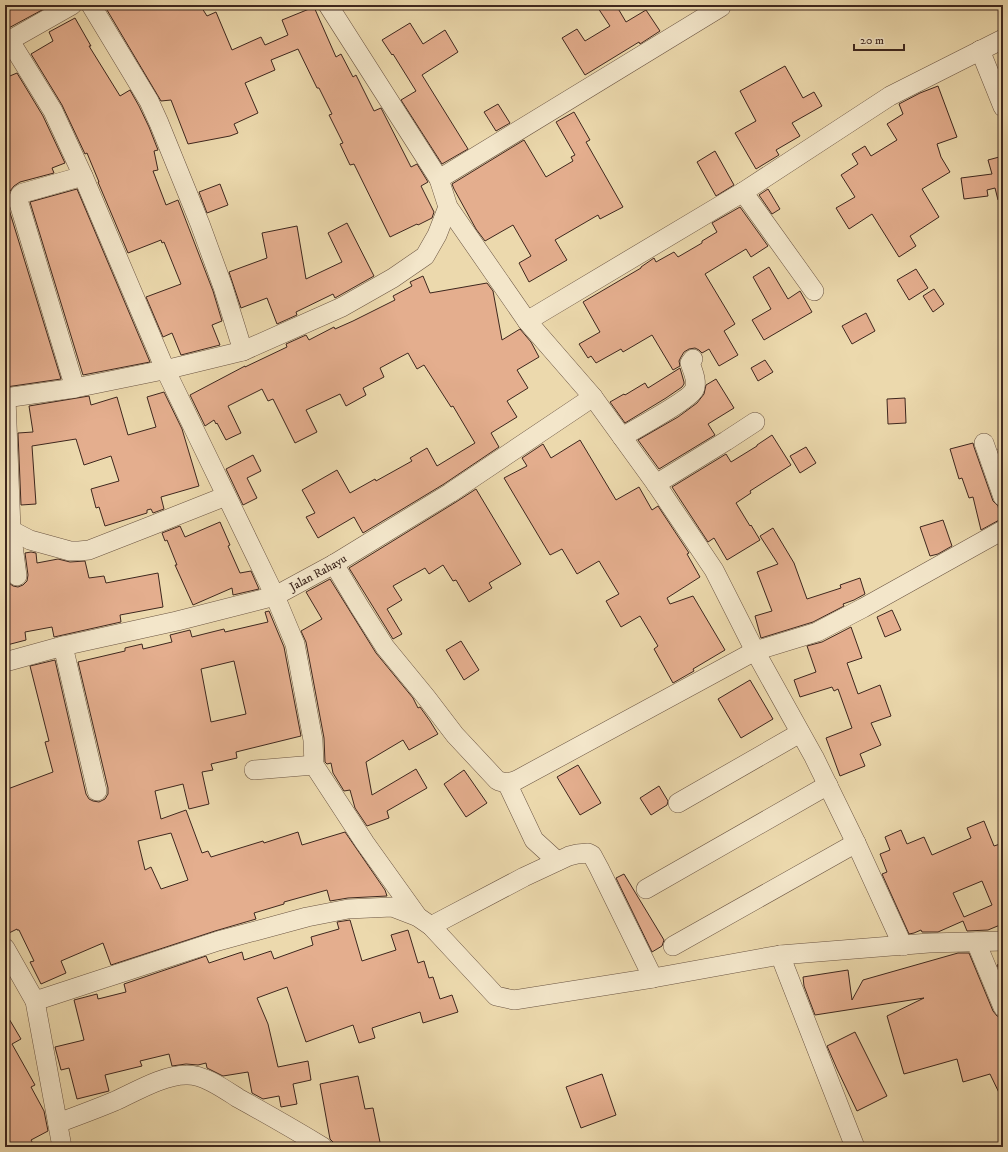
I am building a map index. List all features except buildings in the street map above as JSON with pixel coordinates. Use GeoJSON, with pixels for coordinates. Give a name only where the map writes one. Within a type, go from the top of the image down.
{"type":"FeatureCollection","features":[{"type":"Feature","properties":{"kind":"street"},"geometry":{"type":"LineString","coordinates":[[72,5],[8,42],[54,111],[165,369],[275,596],[295,644],[313,740],[314,765],[365,843],[424,922],[496,996],[514,1000],[780,956],[929,943],[1003,941]]}},
{"type":"Feature","properties":{"kind":"street"},"geometry":{"type":"LineString","coordinates":[[91,5],[149,101],[160,123],[223,287],[243,351]]}},
{"type":"Feature","properties":{"kind":"street"},"geometry":{"type":"LineString","coordinates":[[328,5],[438,179],[448,207],[527,321],[593,397],[656,484],[714,570],[755,651],[828,785],[903,946]]}},
{"type":"Feature","properties":{"kind":"street"},"geometry":{"type":"LineString","coordinates":[[438,179],[721,7]]}},
{"type":"Feature","properties":{"kind":"street"},"geometry":{"type":"LineString","coordinates":[[527,321],[743,192],[890,96],[1003,39]]}},
{"type":"Feature","properties":{"kind":"street"},"geometry":{"type":"LineString","coordinates":[[980,50],[1003,107]]}},
{"type":"Feature","properties":{"kind":"street"},"geometry":{"type":"LineString","coordinates":[[75,388],[18,200],[22,194],[83,176]]}},
{"type":"Feature","properties":{"kind":"street"},"geometry":{"type":"LineString","coordinates":[[743,192],[814,291]]}},
{"type":"Feature","properties":{"kind":"street"},"geometry":{"type":"LineString","coordinates":[[17,576],[8,529],[5,398],[75,388],[173,368],[243,351],[342,307],[393,278],[425,256],[437,235],[448,207]]}},
{"type":"Feature","properties":{"kind":"street"},"geometry":{"type":"LineString","coordinates":[[622,437],[690,396],[695,390],[696,385],[694,373],[690,363],[693,359]]}},
{"type":"Feature","properties":{"kind":"street","name":"Jalan Rahayu"},"geometry":{"type":"LineString","coordinates":[[5,662],[63,646],[177,621],[275,596],[334,564],[450,493],[593,397]]}},
{"type":"Feature","properties":{"kind":"street"},"geometry":{"type":"LineString","coordinates":[[656,484],[755,422]]}},
{"type":"Feature","properties":{"kind":"street"},"geometry":{"type":"LineString","coordinates":[[984,442],[1003,497]]}},
{"type":"Feature","properties":{"kind":"street"},"geometry":{"type":"LineString","coordinates":[[8,529],[30,540],[70,551],[89,550],[226,496]]}},
{"type":"Feature","properties":{"kind":"street"},"geometry":{"type":"LineString","coordinates":[[334,564],[385,647],[455,735],[497,780],[507,783],[513,782],[755,651],[817,632],[1003,530]]}},
{"type":"Feature","properties":{"kind":"street"},"geometry":{"type":"LineString","coordinates":[[63,646],[97,791]]}},
{"type":"Feature","properties":{"kind":"street"},"geometry":{"type":"LineString","coordinates":[[678,803],[800,733]]}},
{"type":"Feature","properties":{"kind":"street"},"geometry":{"type":"LineString","coordinates":[[254,770],[314,765]]}},
{"type":"Feature","properties":{"kind":"street"},"geometry":{"type":"LineString","coordinates":[[507,783],[534,840],[557,861]]}},
{"type":"Feature","properties":{"kind":"street"},"geometry":{"type":"LineString","coordinates":[[646,889],[828,785]]}},
{"type":"Feature","properties":{"kind":"street"},"geometry":{"type":"LineString","coordinates":[[673,946],[856,843]]}},
{"type":"Feature","properties":{"kind":"street"},"geometry":{"type":"LineString","coordinates":[[35,1001],[218,941],[307,917],[348,909],[392,907],[424,922],[568,856],[588,853],[592,855],[653,978]]}},
{"type":"Feature","properties":{"kind":"street"},"geometry":{"type":"LineString","coordinates":[[976,942],[1003,1007]]}},
{"type":"Feature","properties":{"kind":"street"},"geometry":{"type":"LineString","coordinates":[[5,948],[35,1001],[62,1147]]}},
{"type":"Feature","properties":{"kind":"street"},"geometry":{"type":"LineString","coordinates":[[780,956],[855,1147]]}},
{"type":"Feature","properties":{"kind":"street"},"geometry":{"type":"LineString","coordinates":[[58,1123],[155,1083],[178,1076],[187,1075],[201,1078],[214,1084],[323,1147]]}}]}
